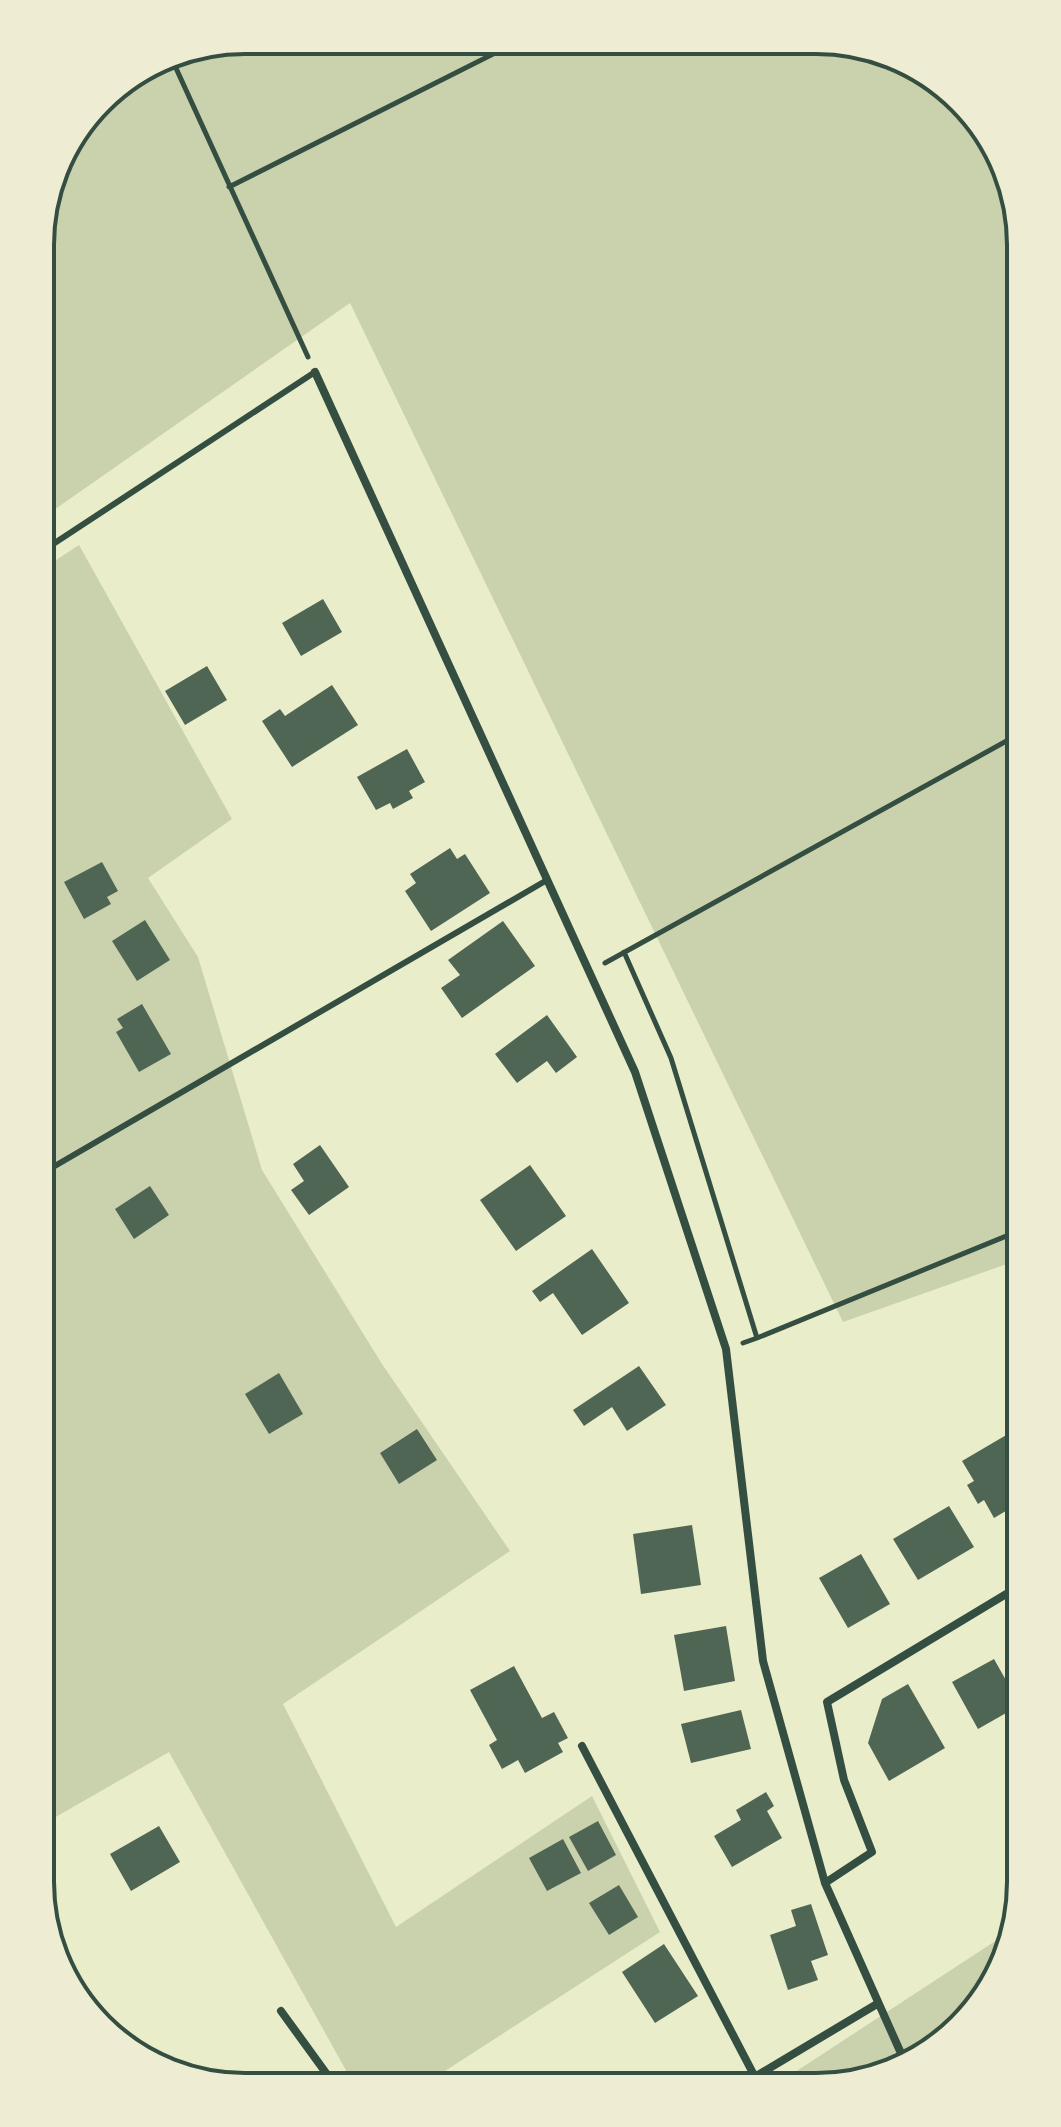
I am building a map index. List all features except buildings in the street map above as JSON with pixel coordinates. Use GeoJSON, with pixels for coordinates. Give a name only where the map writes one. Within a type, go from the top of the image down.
{"type":"FeatureCollection","features":[{"type":"Feature","properties":{"kind":"street"},"geometry":{"type":"LineString","coordinates":[[315,372],[635,1072],[726,1349],[763,1661],[825,1883],[901,2053]]}},
{"type":"Feature","properties":{"kind":"street"},"geometry":{"type":"LineString","coordinates":[[825,1883],[872,1852],[844,1780],[827,1702],[1007,1593]]}},
{"type":"Feature","properties":{"kind":"street"},"geometry":{"type":"LineString","coordinates":[[582,1746],[751,2073]]}},
{"type":"Feature","properties":{"kind":"street"},"geometry":{"type":"LineString","coordinates":[[762,2073],[877,2004]]}},
{"type":"Feature","properties":{"kind":"street"},"geometry":{"type":"LineString","coordinates":[[281,2011],[326,2073]]}},
{"type":"Feature","properties":{"kind":"lane"},"geometry":{"type":"LineString","coordinates":[[54,543],[315,372]]}},
{"type":"Feature","properties":{"kind":"lane"},"geometry":{"type":"LineString","coordinates":[[54,1166],[547,880]]}},
{"type":"Feature","properties":{"kind":"path"},"geometry":{"type":"LineString","coordinates":[[229,187],[493,54]]}},
{"type":"Feature","properties":{"kind":"path"},"geometry":{"type":"LineString","coordinates":[[176,68],[315,372]]}},
{"type":"Feature","properties":{"kind":"path"},"geometry":{"type":"LineString","coordinates":[[757,1338],[671,1058],[624,952],[1007,741]]}},
{"type":"Feature","properties":{"kind":"path"},"geometry":{"type":"LineString","coordinates":[[726,1349],[1007,1236]]}},
{"type":"Feature","properties":{"kind":"green space"},"geometry":{"type":"Polygon","coordinates":[[[232,54],[841,56],[878,64],[922,86],[960,119],[975,139],[997,183],[1007,245],[1007,1264],[843,1322],[350,303],[54,510],[54,232],[60,195],[74,160],[93,129],[119,101],[139,86],[172,69],[195,60],[232,54]]]}},
{"type":"Feature","properties":{"kind":"green space"},"geometry":{"type":"Polygon","coordinates":[[[79,545],[232,819],[148,878],[198,957],[262,1170],[382,1364],[510,1551],[283,1704],[396,1927],[592,1796],[660,1932],[442,2073],[347,2073],[169,1752],[54,1818],[54,561],[79,545]]]}},
{"type":"Feature","properties":{"kind":"green space"},"geometry":{"type":"Polygon","coordinates":[[[998,1939],[987,1967],[968,1998],[922,2041],[878,2063],[854,2069],[794,2073],[998,1939]]]}}]}
